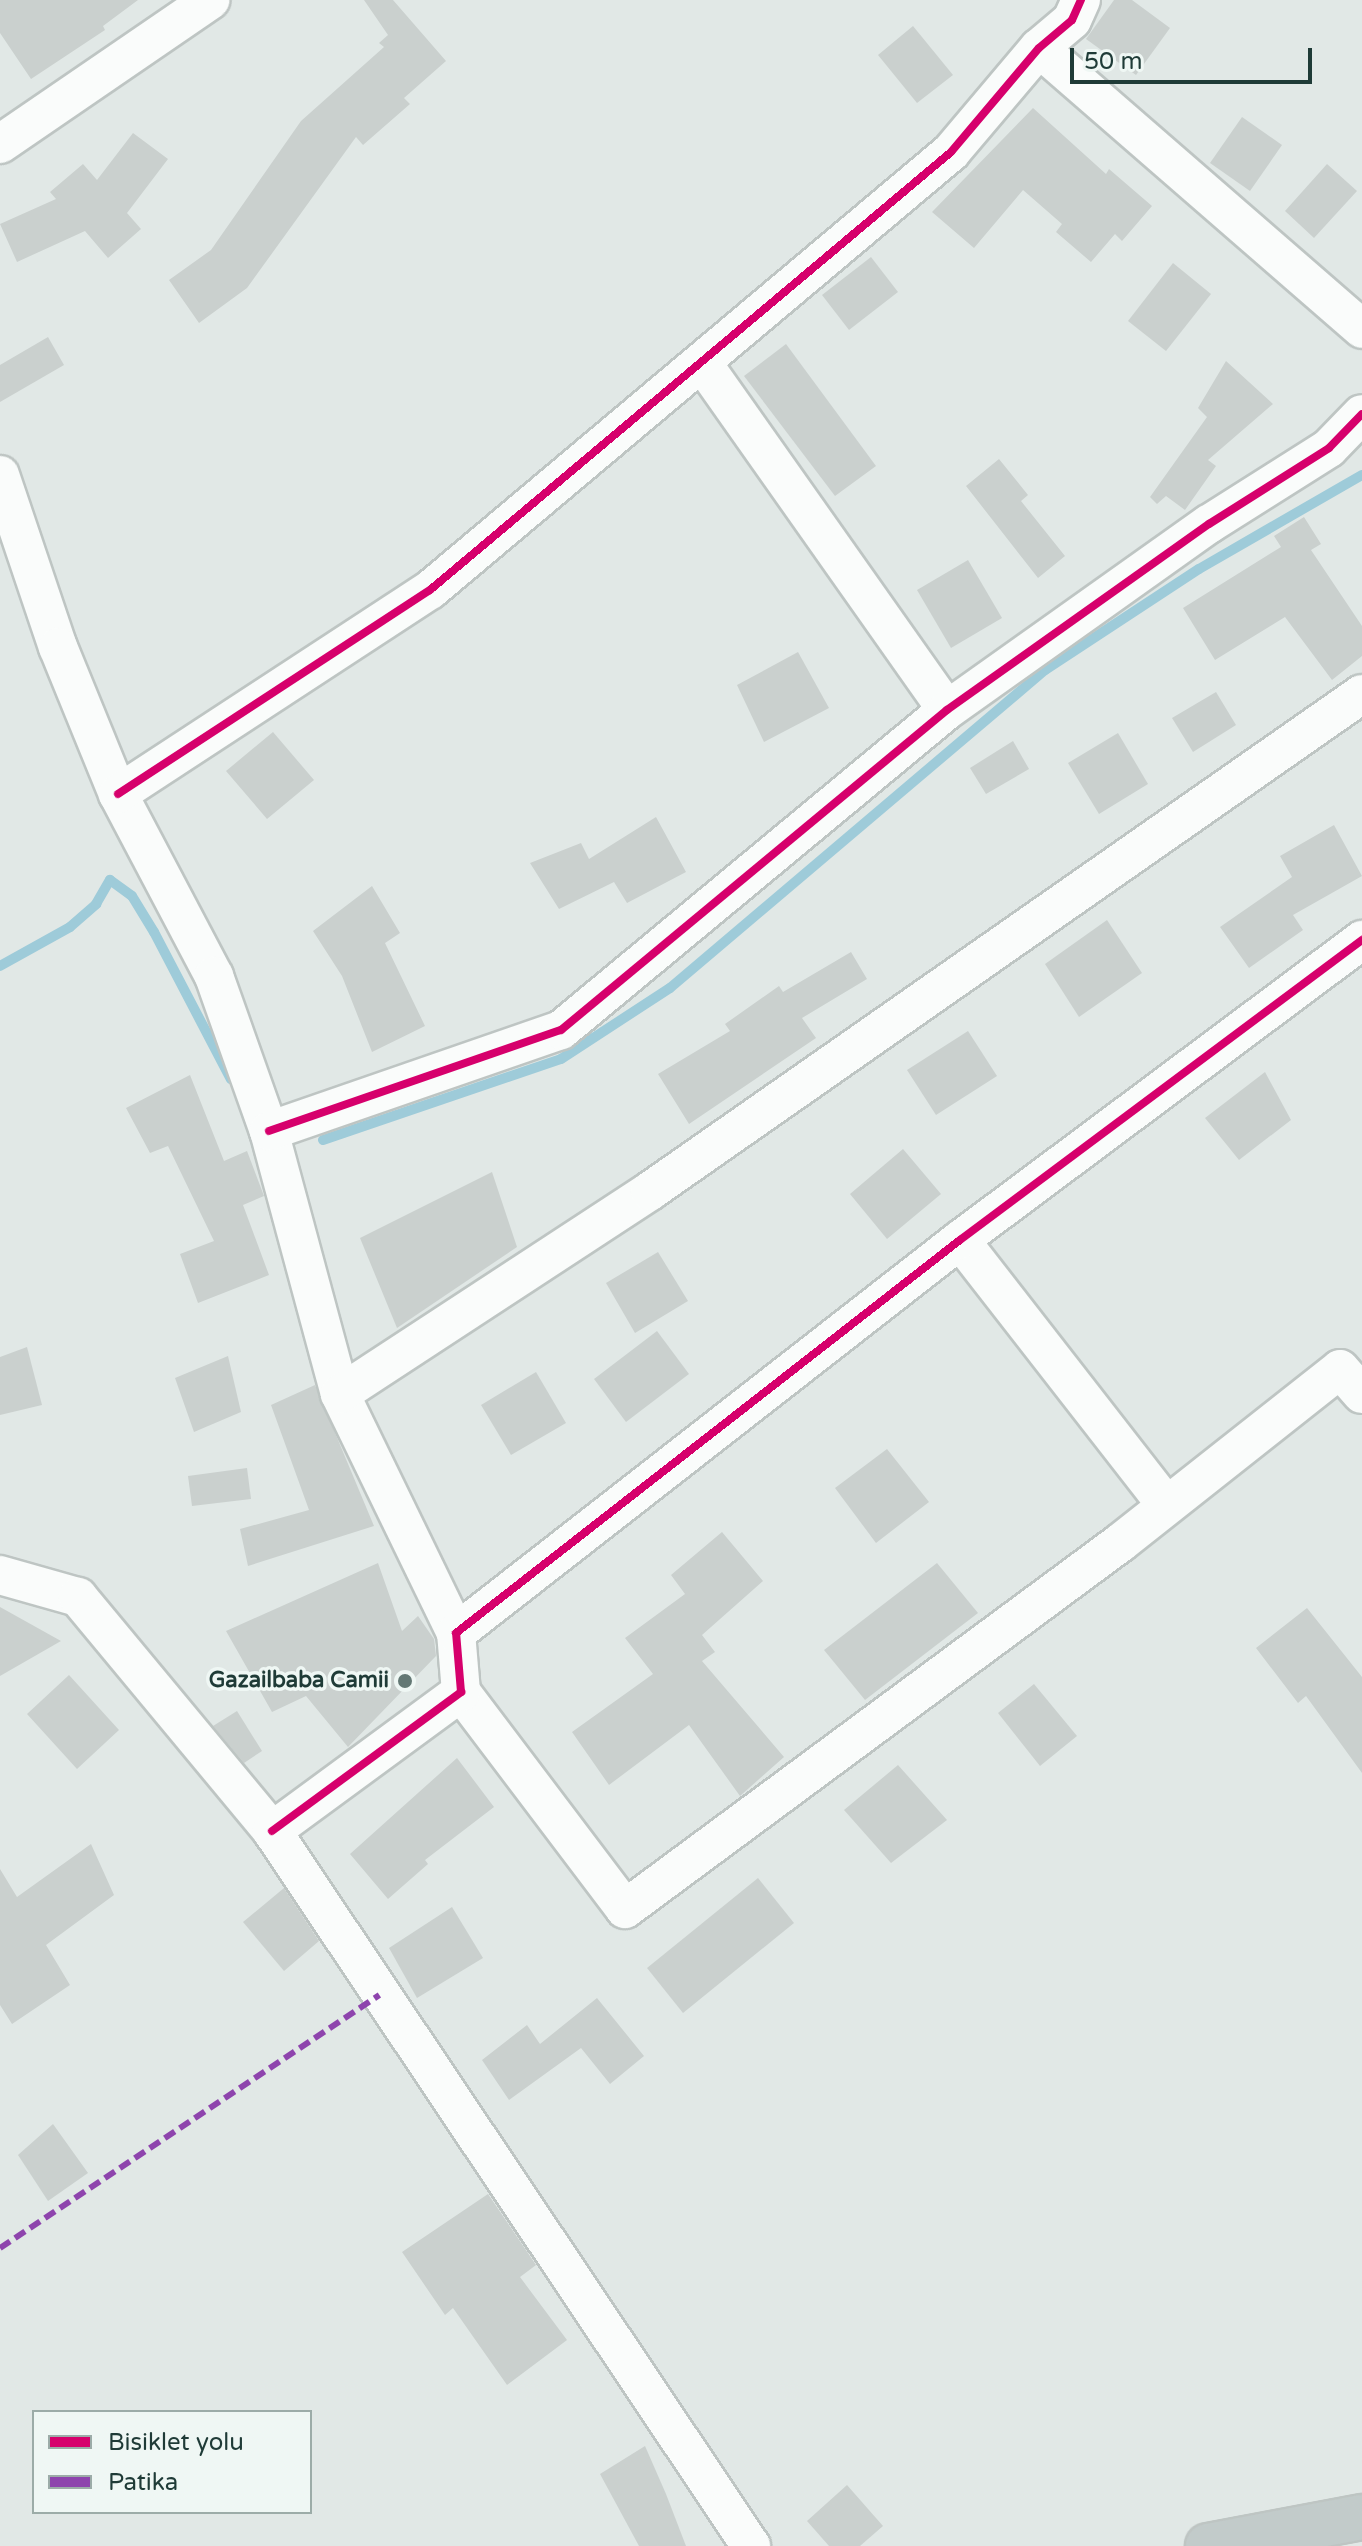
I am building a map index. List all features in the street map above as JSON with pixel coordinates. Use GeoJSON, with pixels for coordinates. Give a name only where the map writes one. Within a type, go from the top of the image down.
{"type":"FeatureCollection","features":[{"type":"Feature","properties":{"kind":"highway"},"geometry":{"type":"LineString","coordinates":[[1208,2546],[1362,2517]]}},
{"type":"Feature","properties":{"kind":"street"},"geometry":{"type":"LineString","coordinates":[[0,144],[210,0]]}},
{"type":"Feature","properties":{"kind":"street"},"geometry":{"type":"LineString","coordinates":[[118,794],[430,590],[703,364],[951,152],[1039,48],[1072,20],[1081,0]]}},
{"type":"Feature","properties":{"kind":"street"},"geometry":{"type":"LineString","coordinates":[[1039,48],[1362,329]]}},
{"type":"Feature","properties":{"kind":"street"},"geometry":{"type":"LineString","coordinates":[[703,364],[947,710]]}},
{"type":"Feature","properties":{"kind":"street"},"geometry":{"type":"LineString","coordinates":[[269,1131],[561,1030],[947,710],[1209,524],[1329,448],[1362,414]]}},
{"type":"Feature","properties":{"kind":"street"},"geometry":{"type":"LineString","coordinates":[[0,475],[58,647],[118,794],[214,976],[269,1131],[340,1394],[456,1633],[461,1692],[625,1909],[1166,1505],[1340,1369],[1362,1394]]}},
{"type":"Feature","properties":{"kind":"street"},"geometry":{"type":"LineString","coordinates":[[340,1394],[650,1191],[1362,694]]}},
{"type":"Feature","properties":{"kind":"street"},"geometry":{"type":"LineString","coordinates":[[456,1633],[960,1240],[1362,940]]}},
{"type":"Feature","properties":{"kind":"street"},"geometry":{"type":"LineString","coordinates":[[960,1240],[1166,1505]]}},
{"type":"Feature","properties":{"kind":"street"},"geometry":{"type":"LineString","coordinates":[[0,1575],[78,1597],[272,1831],[751,2546]]}},
{"type":"Feature","properties":{"kind":"street"},"geometry":{"type":"LineString","coordinates":[[272,1831],[461,1692]]}},
{"type":"Feature","properties":{"kind":"building"},"geometry":{"type":"Polygon","coordinates":[[[0,0],[138,0],[103,26],[105,30],[31,79],[0,33],[0,0]]]}},
{"type":"Feature","properties":{"kind":"building"},"geometry":{"type":"Polygon","coordinates":[[[364,0],[393,0],[446,61],[404,98],[410,104],[363,145],[356,137],[247,288],[199,323],[169,280],[211,250],[301,121],[384,47],[379,43],[388,35],[364,0]]]}},
{"type":"Feature","properties":{"kind":"building"},"geometry":{"type":"Polygon","coordinates":[[[1114,0],[1132,0],[1170,28],[1136,75],[1086,39],[1114,0]]]}},
{"type":"Feature","properties":{"kind":"building"},"geometry":{"type":"Polygon","coordinates":[[[913,26],[953,75],[917,103],[878,55],[913,26]]]}},
{"type":"Feature","properties":{"kind":"building"},"geometry":{"type":"Polygon","coordinates":[[[1033,108],[1106,174],[1109,169],[1152,206],[1122,241],[1115,234],[1091,262],[1056,232],[1062,224],[1023,190],[974,248],[932,212],[1033,108]]]}},
{"type":"Feature","properties":{"kind":"building"},"geometry":{"type":"Polygon","coordinates":[[[1242,117],[1282,145],[1250,191],[1210,163],[1242,117]]]}},
{"type":"Feature","properties":{"kind":"building"},"geometry":{"type":"Polygon","coordinates":[[[133,133],[168,159],[127,213],[141,229],[108,258],[85,231],[17,262],[0,224],[56,199],[50,192],[83,164],[97,180],[133,133]]]}},
{"type":"Feature","properties":{"kind":"building"},"geometry":{"type":"Polygon","coordinates":[[[1327,164],[1357,191],[1314,238],[1285,211],[1327,164]]]}},
{"type":"Feature","properties":{"kind":"building"},"geometry":{"type":"Polygon","coordinates":[[[871,257],[898,292],[849,330],[822,295],[871,257]]]}},
{"type":"Feature","properties":{"kind":"building"},"geometry":{"type":"Polygon","coordinates":[[[1173,263],[1211,294],[1166,351],[1128,321],[1173,263]]]}},
{"type":"Feature","properties":{"kind":"building"},"geometry":{"type":"Polygon","coordinates":[[[48,337],[64,365],[0,402],[0,365],[48,337]]]}},
{"type":"Feature","properties":{"kind":"building"},"geometry":{"type":"Polygon","coordinates":[[[786,344],[876,466],[835,496],[744,376],[786,344]]]}},
{"type":"Feature","properties":{"kind":"building"},"geometry":{"type":"Polygon","coordinates":[[[1226,361],[1273,404],[1208,460],[1216,466],[1185,510],[1166,496],[1157,504],[1150,497],[1207,417],[1198,408],[1226,361]]]}},
{"type":"Feature","properties":{"kind":"building"},"geometry":{"type":"Polygon","coordinates":[[[999,459],[1028,495],[1021,501],[1065,556],[1038,578],[966,486],[999,459]]]}},
{"type":"Feature","properties":{"kind":"building"},"geometry":{"type":"Polygon","coordinates":[[[1304,517],[1321,544],[1311,550],[1362,626],[1362,656],[1332,680],[1285,617],[1215,660],[1183,608],[1281,547],[1274,536],[1304,517]]]}},
{"type":"Feature","properties":{"kind":"building"},"geometry":{"type":"Polygon","coordinates":[[[968,560],[1002,618],[951,648],[917,590],[968,560]]]}},
{"type":"Feature","properties":{"kind":"building"},"geometry":{"type":"Polygon","coordinates":[[[798,652],[829,708],[764,742],[737,685],[798,652]]]}},
{"type":"Feature","properties":{"kind":"building"},"geometry":{"type":"Polygon","coordinates":[[[1216,692],[1236,725],[1193,752],[1172,718],[1216,692]]]}},
{"type":"Feature","properties":{"kind":"building"},"geometry":{"type":"Polygon","coordinates":[[[273,732],[314,780],[267,819],[226,771],[273,732]]]}},
{"type":"Feature","properties":{"kind":"building"},"geometry":{"type":"Polygon","coordinates":[[[1118,733],[1148,784],[1099,814],[1068,763],[1118,733]]]}},
{"type":"Feature","properties":{"kind":"building"},"geometry":{"type":"Polygon","coordinates":[[[1013,741],[1029,769],[986,794],[970,768],[1013,741]]]}},
{"type":"Feature","properties":{"kind":"building"},"geometry":{"type":"Polygon","coordinates":[[[656,817],[686,872],[627,903],[614,882],[559,909],[530,863],[581,843],[589,859],[656,817]]]}},
{"type":"Feature","properties":{"kind":"building"},"geometry":{"type":"Polygon","coordinates":[[[1334,825],[1362,876],[1293,915],[1303,930],[1249,968],[1220,927],[1292,877],[1280,856],[1334,825]]]}},
{"type":"Feature","properties":{"kind":"building"},"geometry":{"type":"Polygon","coordinates":[[[372,886],[400,933],[385,943],[425,1026],[372,1052],[342,976],[313,931],[372,886]]]}},
{"type":"Feature","properties":{"kind":"building"},"geometry":{"type":"Polygon","coordinates":[[[1107,920],[1142,973],[1079,1017],[1045,964],[1107,920]]]}},
{"type":"Feature","properties":{"kind":"building"},"geometry":{"type":"Polygon","coordinates":[[[851,952],[867,979],[802,1018],[816,1038],[689,1124],[658,1074],[730,1031],[725,1024],[779,986],[783,992],[851,952]]]}},
{"type":"Feature","properties":{"kind":"building"},"geometry":{"type":"Polygon","coordinates":[[[968,1031],[997,1076],[936,1115],[907,1070],[968,1031]]]}},
{"type":"Feature","properties":{"kind":"building"},"geometry":{"type":"Polygon","coordinates":[[[1265,1072],[1291,1120],[1239,1160],[1205,1118],[1265,1072]]]}},
{"type":"Feature","properties":{"kind":"building"},"geometry":{"type":"Polygon","coordinates":[[[190,1075],[224,1161],[247,1151],[264,1196],[243,1205],[269,1275],[198,1303],[180,1254],[214,1241],[168,1146],[150,1153],[126,1108],[190,1075]]]}},
{"type":"Feature","properties":{"kind":"building"},"geometry":{"type":"Polygon","coordinates":[[[903,1149],[941,1194],[887,1239],[850,1194],[903,1149]]]}},
{"type":"Feature","properties":{"kind":"building"},"geometry":{"type":"Polygon","coordinates":[[[492,1172],[517,1247],[397,1328],[360,1238],[492,1172]]]}},
{"type":"Feature","properties":{"kind":"building"},"geometry":{"type":"Polygon","coordinates":[[[658,1252],[688,1301],[635,1333],[606,1283],[658,1252]]]}},
{"type":"Feature","properties":{"kind":"building"},"geometry":{"type":"Polygon","coordinates":[[[657,1331],[689,1374],[626,1422],[594,1379],[657,1331]]]}},
{"type":"Feature","properties":{"kind":"building"},"geometry":{"type":"Polygon","coordinates":[[[27,1347],[42,1405],[0,1415],[0,1357],[27,1347]]]}},
{"type":"Feature","properties":{"kind":"building"},"geometry":{"type":"Polygon","coordinates":[[[228,1356],[241,1412],[194,1432],[175,1378],[228,1356]]]}},
{"type":"Feature","properties":{"kind":"building"},"geometry":{"type":"Polygon","coordinates":[[[536,1372],[566,1423],[511,1455],[481,1405],[536,1372]]]}},
{"type":"Feature","properties":{"kind":"building"},"geometry":{"type":"Polygon","coordinates":[[[315,1385],[374,1526],[248,1566],[240,1529],[309,1510],[271,1405],[315,1385]]]}},
{"type":"Feature","properties":{"kind":"building"},"geometry":{"type":"Polygon","coordinates":[[[887,1449],[929,1502],[876,1543],[835,1488],[887,1449]]]}},
{"type":"Feature","properties":{"kind":"building"},"geometry":{"type":"Polygon","coordinates":[[[247,1468],[251,1499],[192,1506],[188,1476],[247,1468]]]}},
{"type":"Feature","properties":{"kind":"building"},"geometry":{"type":"Polygon","coordinates":[[[722,1532],[763,1581],[702,1635],[715,1652],[702,1661],[784,1757],[740,1796],[689,1725],[609,1785],[572,1732],[653,1674],[625,1638],[685,1594],[671,1575],[722,1532]]]}},
{"type":"Feature","properties":{"kind":"building"},"geometry":{"type":"Polygon","coordinates":[[[378,1563],[402,1631],[418,1616],[434,1639],[436,1656],[348,1747],[306,1696],[272,1712],[226,1631],[378,1563]]]}},
{"type":"Feature","properties":{"kind":"building"},"geometry":{"type":"Polygon","coordinates":[[[937,1563],[978,1613],[865,1700],[824,1650],[937,1563]]]}},
{"type":"Feature","properties":{"kind":"building"},"geometry":{"type":"Polygon","coordinates":[[[0,1607],[61,1641],[0,1676],[0,1607]]]}},
{"type":"Feature","properties":{"kind":"building"},"geometry":{"type":"Polygon","coordinates":[[[1307,1608],[1362,1677],[1362,1773],[1306,1696],[1298,1703],[1256,1648],[1307,1608]]]}},
{"type":"Feature","properties":{"kind":"building"},"geometry":{"type":"Polygon","coordinates":[[[69,1675],[119,1730],[77,1769],[27,1714],[69,1675]]]}},
{"type":"Feature","properties":{"kind":"building"},"geometry":{"type":"Polygon","coordinates":[[[1034,1684],[1077,1736],[1040,1766],[998,1713],[1034,1684]]]}},
{"type":"Feature","properties":{"kind":"building"},"geometry":{"type":"Polygon","coordinates":[[[237,1711],[262,1751],[244,1763],[213,1726],[237,1711]]]}},
{"type":"Feature","properties":{"kind":"building"},"geometry":{"type":"Polygon","coordinates":[[[457,1758],[494,1807],[425,1860],[428,1864],[388,1899],[350,1854],[457,1758]]]}},
{"type":"Feature","properties":{"kind":"building"},"geometry":{"type":"Polygon","coordinates":[[[898,1765],[947,1820],[891,1863],[844,1810],[898,1765]]]}},
{"type":"Feature","properties":{"kind":"building"},"geometry":{"type":"Polygon","coordinates":[[[91,1844],[114,1895],[46,1945],[70,1985],[12,2024],[0,2005],[0,1869],[17,1897],[91,1844]]]}},
{"type":"Feature","properties":{"kind":"building"},"geometry":{"type":"Polygon","coordinates":[[[758,1878],[794,1923],[683,2013],[647,1968],[758,1878]]]}},
{"type":"Feature","properties":{"kind":"building"},"geometry":{"type":"Polygon","coordinates":[[[284,1888],[319,1941],[284,1971],[243,1922],[284,1888]]]}},
{"type":"Feature","properties":{"kind":"building"},"geometry":{"type":"Polygon","coordinates":[[[452,1907],[483,1958],[417,1998],[389,1948],[452,1907]]]}},
{"type":"Feature","properties":{"kind":"building"},"geometry":{"type":"Polygon","coordinates":[[[597,1998],[644,2056],[610,2084],[581,2048],[509,2100],[482,2060],[527,2025],[540,2044],[597,1998]]]}},
{"type":"Feature","properties":{"kind":"building"},"geometry":{"type":"Polygon","coordinates":[[[53,2124],[88,2173],[48,2201],[18,2155],[53,2124]]]}},
{"type":"Feature","properties":{"kind":"building"},"geometry":{"type":"Polygon","coordinates":[[[488,2194],[536,2265],[520,2277],[567,2340],[507,2385],[453,2308],[445,2315],[402,2252],[488,2194]]]}},
{"type":"Feature","properties":{"kind":"building"},"geometry":{"type":"Polygon","coordinates":[[[645,2446],[686,2546],[639,2546],[600,2474],[645,2446]]]}},
{"type":"Feature","properties":{"kind":"building"},"geometry":{"type":"Polygon","coordinates":[[[847,2485],[883,2526],[860,2546],[829,2546],[807,2521],[847,2485]]]}},
{"type":"Feature","properties":{"kind":"waterway"},"geometry":{"type":"LineString","coordinates":[[323,1140],[561,1059],[670,988],[1045,670],[1199,569],[1362,475]]}},
{"type":"Feature","properties":{"kind":"waterway"},"geometry":{"type":"LineString","coordinates":[[0,966],[70,927],[96,904],[110,880],[132,896],[154,932],[231,1079]]}},
{"type":"Feature","properties":{"kind":"marked path"},"geometry":{"type":"LineString","coordinates":[[0,2248],[379,1995]]}},
{"type":"Feature","properties":{"kind":"cycle path"},"geometry":{"type":"LineString","coordinates":[[118,794],[430,590],[951,152],[1039,48],[1072,20],[1081,0]]}},
{"type":"Feature","properties":{"kind":"cycle path"},"geometry":{"type":"LineString","coordinates":[[269,1131],[561,1030],[947,710],[1209,524],[1329,448],[1362,414]]}},
{"type":"Feature","properties":{"kind":"cycle path"},"geometry":{"type":"LineString","coordinates":[[272,1831],[461,1692],[456,1633],[960,1240],[1362,940]]}},
{"type":"Feature","properties":{"kind":"place","name":"Gazailbaba Camii"},"geometry":{"type":"Point","coordinates":[405,1681]}}]}
